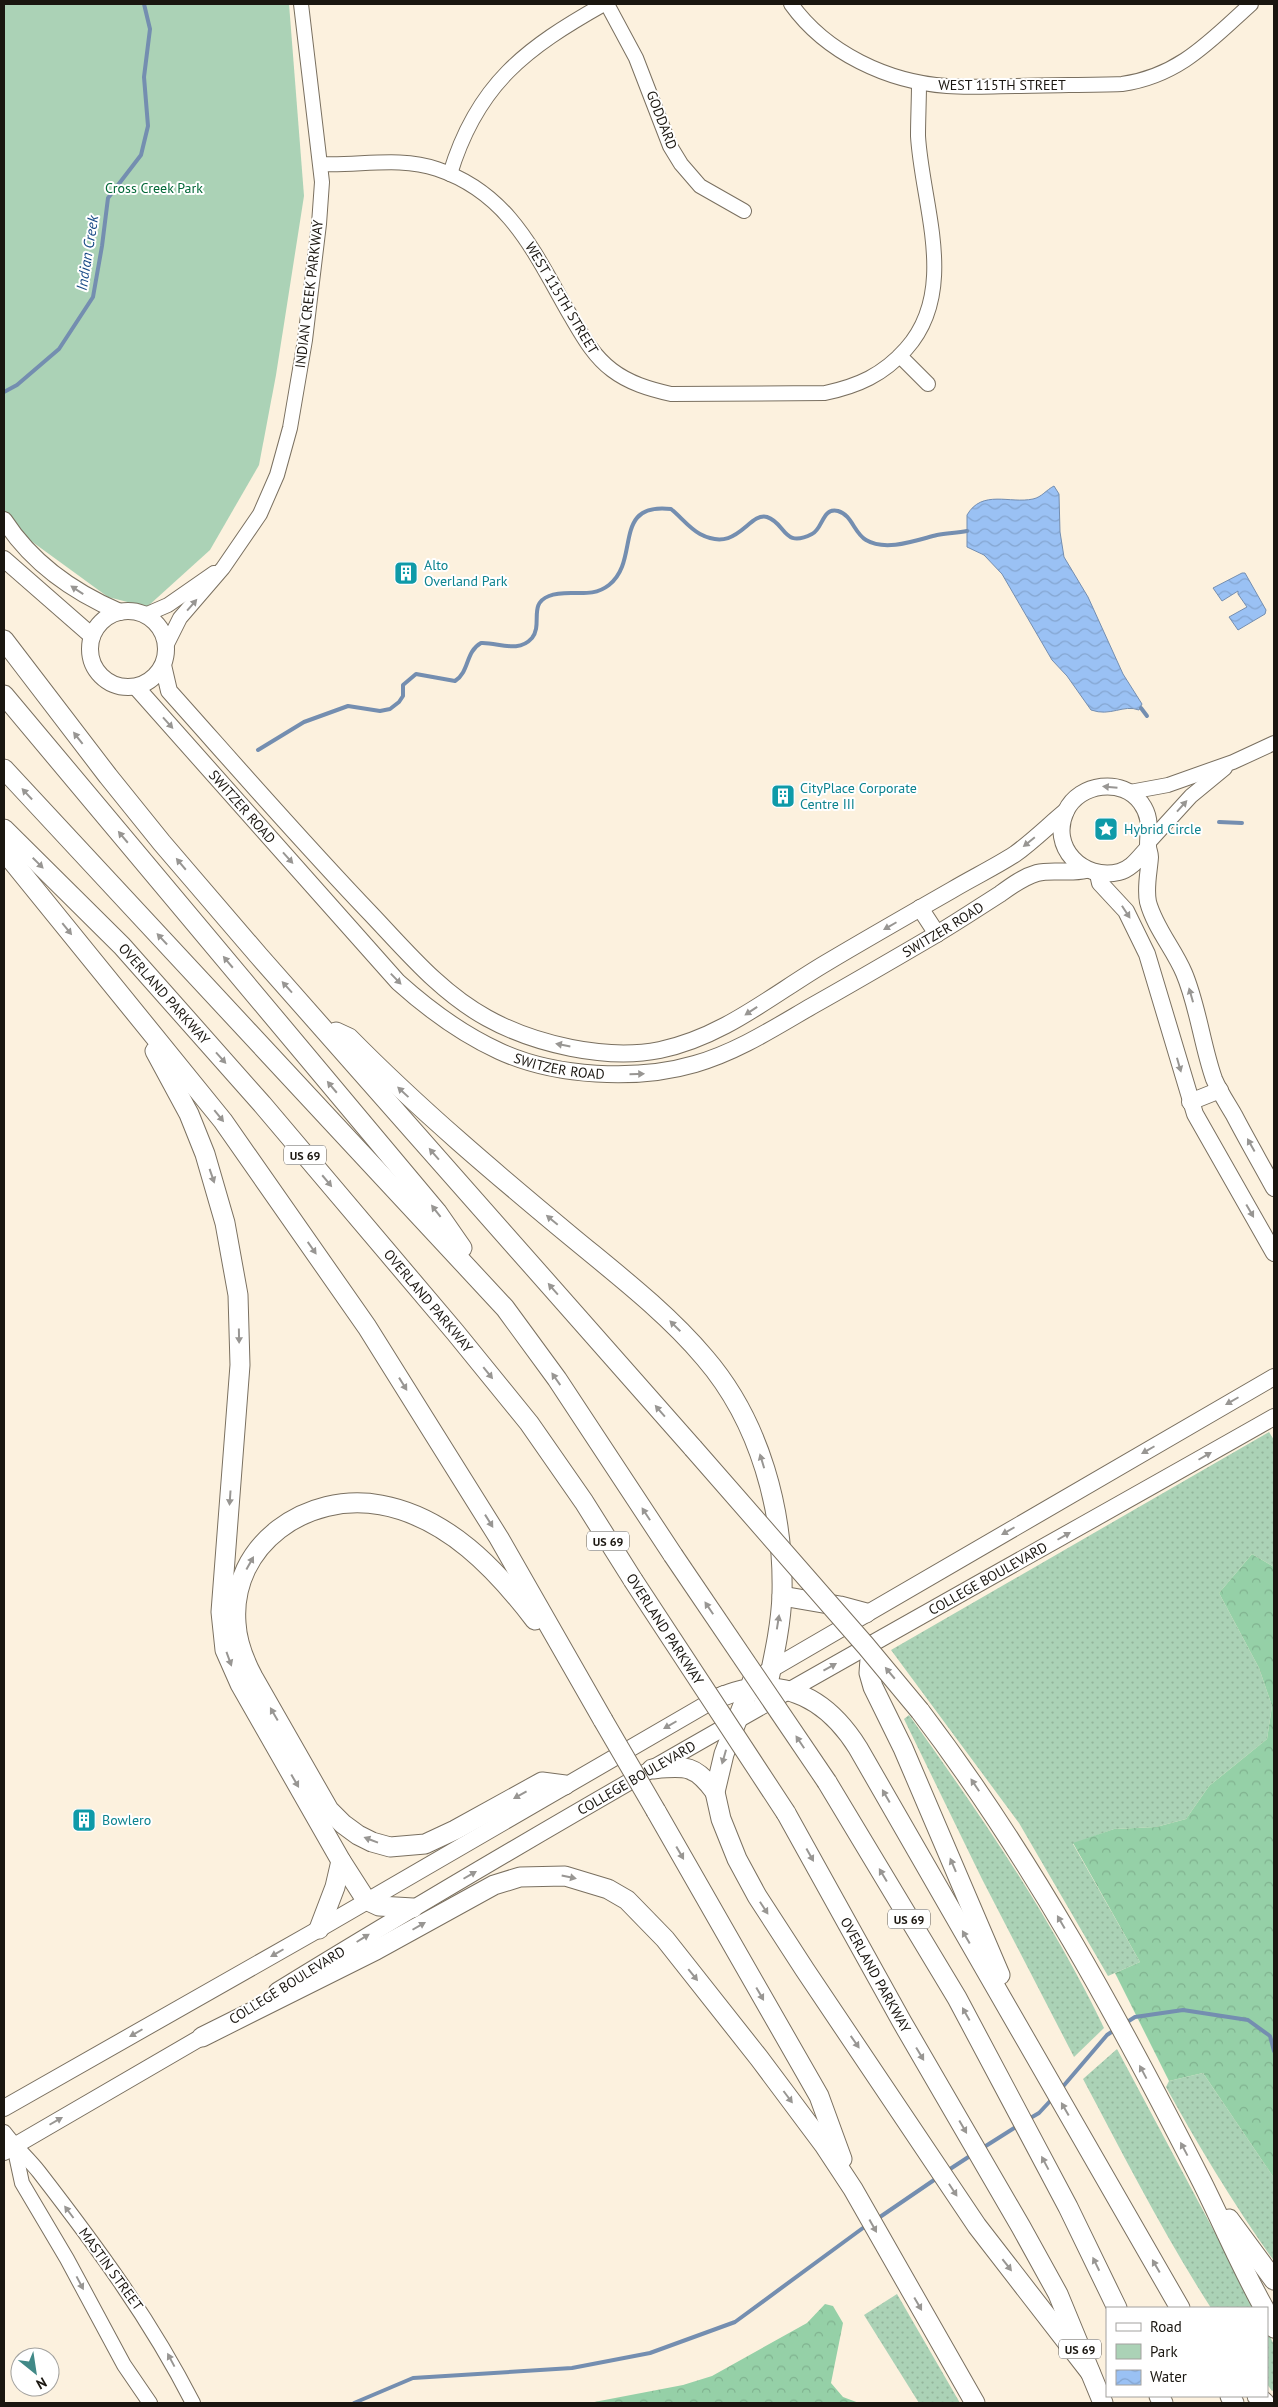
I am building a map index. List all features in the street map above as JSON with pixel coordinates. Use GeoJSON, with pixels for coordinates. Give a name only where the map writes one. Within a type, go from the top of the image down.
{"type":"FeatureCollection","features":[{"type":"Feature","properties":{"kind":"highway"},"geometry":{"type":"LineString","coordinates":[[4,640],[156,835],[866,1646],[920,1711],[963,1768],[1012,1840],[1085,1964],[1202,2182],[1264,2307]]}},
{"type":"Feature","properties":{"kind":"highway"},"geometry":{"type":"LineString","coordinates":[[4,695],[437,1212],[505,1308]]}},
{"type":"Feature","properties":{"kind":"highway","name":"US 69"},"geometry":{"type":"LineString","coordinates":[[4,769],[505,1308],[557,1379],[673,1555],[827,1782],[957,1998],[1068,2207],[1117,2307]]}},
{"type":"Feature","properties":{"kind":"highway","name":"OVERLAND PARKWAY"},"geometry":{"type":"LineString","coordinates":[[4,829],[122,946],[262,1104],[455,1332],[529,1423],[584,1502],[786,1813],[902,2022],[1058,2294],[1103,2403]]}},
{"type":"Feature","properties":{"kind":"highway"},"geometry":{"type":"LineString","coordinates":[[4,850],[223,1121],[367,1327],[499,1538],[819,2096],[853,2189]]}},
{"type":"Feature","properties":{"kind":"highway"},"geometry":{"type":"LineString","coordinates":[[133,1010],[189,1114],[205,1154],[226,1223],[235,1276],[240,1365],[221,1612],[225,1650],[240,1684],[341,1861],[366,1900],[379,1906],[413,1908]]}},
{"type":"Feature","properties":{"kind":"highway"},"geometry":{"type":"LineString","coordinates":[[320,1024],[349,1038],[452,1137],[654,1306],[706,1358],[736,1403],[759,1450],[774,1509],[782,1596],[761,1686],[739,1719],[724,1754],[715,1792]]}},
{"type":"Feature","properties":{"kind":"highway"},"geometry":{"type":"LineString","coordinates":[[565,1785],[542,1782],[426,1844],[390,1847],[358,1835],[329,1810],[246,1664],[239,1642],[236,1622],[240,1587],[255,1554],[278,1529],[290,1520],[312,1510],[334,1504],[350,1502],[380,1505],[410,1514],[452,1535],[483,1560],[522,1603],[580,1679]]}},
{"type":"Feature","properties":{"kind":"highway"},"geometry":{"type":"LineString","coordinates":[[782,1596],[840,1606],[866,1613]]}},
{"type":"Feature","properties":{"kind":"highway"},"geometry":{"type":"LineString","coordinates":[[872,1644],[869,1673],[873,1687],[903,1748],[1019,2024],[1036,2058],[1179,2307]]}},
{"type":"Feature","properties":{"kind":"highway"},"geometry":{"type":"LineString","coordinates":[[712,1700],[741,1690],[761,1686],[787,1691],[813,1701],[839,1720],[848,1732],[1019,2024]]}},
{"type":"Feature","properties":{"kind":"highway"},"geometry":{"type":"LineString","coordinates":[[652,1769],[692,1769],[704,1777],[715,1792],[721,1819],[736,1860],[757,1896],[977,2226],[1090,2372]]}},
{"type":"Feature","properties":{"kind":"highway"},"geometry":{"type":"LineString","coordinates":[[320,1928],[335,1887],[341,1861]]}},
{"type":"Feature","properties":{"kind":"highway"},"geometry":{"type":"LineString","coordinates":[[202,2037],[376,1950],[494,1885],[520,1877],[565,1876],[608,1889],[626,1900],[644,1915],[759,2058],[824,2145],[853,2189],[975,2403]]}},
{"type":"Feature","properties":{"kind":"highway"},"geometry":{"type":"LineString","coordinates":[[1202,2182],[1274,2280]]}},
{"type":"Feature","properties":{"kind":"highway"},"geometry":{"type":"LineString","coordinates":[[1268,2316],[1274,2328]]}},
{"type":"Feature","properties":{"kind":"main road"},"geometry":{"type":"LineString","coordinates":[[4,520],[16,538],[51,573],[90,599],[120,612]]}},
{"type":"Feature","properties":{"kind":"main road"},"geometry":{"type":"LineString","coordinates":[[4,559],[92,636]]}},
{"type":"Feature","properties":{"kind":"main road"},"geometry":{"type":"LineString","coordinates":[[163,665],[147,683],[136,687],[124,687],[113,684],[99,674],[91,659],[90,647],[92,636],[99,625],[108,617],[120,612],[133,612],[145,615],[159,628],[166,646]]}},
{"type":"Feature","properties":{"kind":"main road","name":"SWITZER ROAD"},"geometry":{"type":"LineString","coordinates":[[166,646],[163,665],[169,691],[343,885],[434,980],[488,1018],[538,1039],[595,1051],[623,1053],[659,1050],[708,1034],[745,1016],[825,964],[1014,854],[1066,811]]}},
{"type":"Feature","properties":{"kind":"main road","name":"SWITZER ROAD"},"geometry":{"type":"LineString","coordinates":[[136,687],[398,982],[417,999],[463,1032],[501,1052],[526,1061],[592,1073],[660,1072],[697,1064],[732,1051],[937,934],[1021,880],[1037,873],[1092,872]]}},
{"type":"Feature","properties":{"kind":"main road"},"geometry":{"type":"LineString","coordinates":[[1274,1188],[1214,1079],[1184,974],[1148,903],[1146,892],[1150,855],[1148,845],[1150,828],[1147,814],[1140,802],[1130,792],[1116,787],[1102,786],[1087,790],[1075,798],[1066,811],[1062,825],[1063,840],[1069,854],[1092,872],[1126,911],[1147,954],[1190,1102],[1274,1253]]}},
{"type":"Feature","properties":{"kind":"main road"},"geometry":{"type":"LineString","coordinates":[[1092,872],[1120,872],[1133,865],[1148,845]]}},
{"type":"Feature","properties":{"kind":"main road"},"geometry":{"type":"LineString","coordinates":[[325,900],[343,885]]}},
{"type":"Feature","properties":{"kind":"main road"},"geometry":{"type":"LineString","coordinates":[[920,908],[937,934]]}},
{"type":"Feature","properties":{"kind":"main road"},"geometry":{"type":"LineString","coordinates":[[592,1073],[595,1051]]}},
{"type":"Feature","properties":{"kind":"main road"},"geometry":{"type":"LineString","coordinates":[[1190,1102],[1220,1090]]}},
{"type":"Feature","properties":{"kind":"main road"},"geometry":{"type":"LineString","coordinates":[[761,1686],[866,1613],[1274,1377]]}},
{"type":"Feature","properties":{"kind":"main road","name":"COLLEGE BOULEVARD"},"geometry":{"type":"LineString","coordinates":[[787,1691],[1274,1417]]}},
{"type":"Feature","properties":{"kind":"main road"},"geometry":{"type":"LineString","coordinates":[[4,2108],[320,1928],[712,1700]]}},
{"type":"Feature","properties":{"kind":"main road","name":"COLLEGE BOULEVARD"},"geometry":{"type":"LineString","coordinates":[[9,2149],[202,2037],[413,1908],[739,1719]]}},
{"type":"Feature","properties":{"kind":"street","name":"INDIAN CREEK PARKWAY"},"geometry":{"type":"LineString","coordinates":[[166,646],[180,618],[223,568],[248,532],[268,496],[277,475],[290,428],[305,340],[319,224],[321,164],[301,4]]}},
{"type":"Feature","properties":{"kind":"street"},"geometry":{"type":"LineString","coordinates":[[450,174],[471,120],[489,93],[511,68],[537,44],[606,4]]}},
{"type":"Feature","properties":{"kind":"street","name":"GODDARD"},"geometry":{"type":"LineString","coordinates":[[606,4],[636,58],[670,146],[680,164],[700,186],[744,211]]}},
{"type":"Feature","properties":{"kind":"street"},"geometry":{"type":"LineString","coordinates":[[791,4],[816,32],[842,52],[871,68],[894,77],[919,83]]}},
{"type":"Feature","properties":{"kind":"street","name":"WEST 115TH STREET"},"geometry":{"type":"LineString","coordinates":[[321,164],[347,165],[398,162],[436,168],[482,191],[502,208],[521,230],[584,338],[597,356],[612,370],[649,389],[671,394],[825,393],[849,388],[884,372],[917,336],[928,312],[934,287],[934,262],[918,137],[919,83],[948,86],[1122,84],[1140,82],[1166,73],[1183,64],[1251,4]]}},
{"type":"Feature","properties":{"kind":"street"},"geometry":{"type":"LineString","coordinates":[[900,356],[928,384]]}},
{"type":"Feature","properties":{"kind":"street","name":"INDIAN CREEK PARKWAY"},"geometry":{"type":"LineString","coordinates":[[145,615],[168,605],[202,580],[223,568]]}},
{"type":"Feature","properties":{"kind":"street"},"geometry":{"type":"LineString","coordinates":[[1130,792],[1159,788],[1233,762],[1274,743]]}},
{"type":"Feature","properties":{"kind":"street"},"geometry":{"type":"LineString","coordinates":[[1148,845],[1191,796],[1233,762]]}},
{"type":"Feature","properties":{"kind":"street","name":"MASTIN STREET"},"geometry":{"type":"LineString","coordinates":[[4,2132],[22,2183],[67,2259],[124,2365],[150,2403]]}},
{"type":"Feature","properties":{"kind":"street","name":"MASTIN STREET"},"geometry":{"type":"LineString","coordinates":[[9,2149],[37,2170],[104,2258],[146,2318],[193,2403]]}},
{"type":"Feature","properties":{"kind":"green space","name":"Cross Creek Park"},"geometry":{"type":"Polygon","coordinates":[[[4,4],[289,4],[304,196],[276,375],[259,465],[210,550],[147,607],[108,597],[16,530],[4,510],[4,4]]]}},
{"type":"Feature","properties":{"kind":"green space"},"geometry":{"type":"Polygon","coordinates":[[[1269,1432],[1274,1440],[1274,1567],[1252,1554],[1219,1593],[1259,1668],[1272,1706],[1267,1739],[1209,1786],[1186,1819],[1156,1827],[1114,1829],[1073,1844],[1140,1962],[1108,1976],[1019,1823],[891,1650],[1269,1432]]]}},
{"type":"Feature","properties":{"kind":"green space"},"geometry":{"type":"Polygon","coordinates":[[[1252,1554],[1274,1567],[1274,2178],[1203,2073],[1169,2081],[1115,1973],[1140,1962],[1073,1843],[1114,1829],[1156,1827],[1186,1819],[1209,1786],[1267,1739],[1272,1706],[1259,1668],[1219,1593],[1252,1554]]]}},
{"type":"Feature","properties":{"kind":"green space"},"geometry":{"type":"Polygon","coordinates":[[[909,1715],[963,1791],[1013,1867],[1061,1945],[1104,2028],[1074,2057],[982,1879],[904,1719],[909,1715]]]}},
{"type":"Feature","properties":{"kind":"green space"},"geometry":{"type":"Polygon","coordinates":[[[1117,2049],[1254,2307],[1210,2307],[1161,2224],[1083,2079],[1117,2049]]]}},
{"type":"Feature","properties":{"kind":"green space"},"geometry":{"type":"Polygon","coordinates":[[[1203,2073],[1274,2178],[1274,2261],[1217,2176],[1166,2087],[1169,2081],[1203,2073]]]}},
{"type":"Feature","properties":{"kind":"green space"},"geometry":{"type":"Polygon","coordinates":[[[897,2294],[960,2403],[919,2403],[864,2315],[897,2294]]]}},
{"type":"Feature","properties":{"kind":"green space"},"geometry":{"type":"Polygon","coordinates":[[[825,2304],[833,2306],[843,2323],[831,2383],[843,2397],[859,2403],[589,2403],[683,2385],[712,2376],[807,2323],[825,2304]]]}},
{"type":"Feature","properties":{"kind":"green space"},"geometry":{"type":"Polygon","coordinates":[[[1268,2332],[1274,2345],[1274,2390],[1272,2391],[1268,2385],[1268,2332]]]}},
{"type":"Feature","properties":{"kind":"water"},"geometry":{"type":"Polygon","coordinates":[[[1054,486],[1059,494],[1060,532],[1064,557],[1088,597],[1123,674],[1142,704],[1139,710],[1128,708],[1098,712],[1091,710],[1067,676],[1052,660],[1002,574],[984,555],[967,547],[967,515],[980,502],[997,499],[1033,499],[1054,486]]]}},
{"type":"Feature","properties":{"kind":"water"},"geometry":{"type":"Polygon","coordinates":[[[1245,573],[1266,610],[1265,614],[1238,630],[1229,617],[1247,607],[1238,591],[1222,601],[1213,588],[1245,573]]]}},
{"type":"Feature","properties":{"kind":"waterway","name":"Indian Creek"},"geometry":{"type":"LineString","coordinates":[[4,392],[17,385],[59,349],[93,297],[108,198],[141,155],[148,126],[144,77],[150,29],[144,4]]}},
{"type":"Feature","properties":{"kind":"waterway"},"geometry":{"type":"LineString","coordinates":[[258,750],[304,722],[348,706],[380,711],[390,709],[403,696],[403,685],[416,674],[455,681],[463,672],[472,651],[481,643],[508,646],[526,643],[535,633],[537,609],[543,600],[557,594],[594,592],[609,585],[618,574],[624,562],[633,523],[640,514],[652,509],[671,509],[696,532],[713,539],[724,539],[733,536],[760,517],[767,517],[773,520],[790,537],[795,539],[803,538],[816,531],[826,515],[833,511],[838,511],[847,516],[866,540],[883,545],[902,544],[937,535],[967,531]]}},
{"type":"Feature","properties":{"kind":"waterway"},"geometry":{"type":"LineString","coordinates":[[1141,708],[1147,716]]}},
{"type":"Feature","properties":{"kind":"waterway"},"geometry":{"type":"LineString","coordinates":[[1219,822],[1242,823]]}},
{"type":"Feature","properties":{"kind":"waterway"},"geometry":{"type":"LineString","coordinates":[[1124,2024],[1135,2017],[1183,2010],[1248,2020],[1270,2036],[1274,2051]]}},
{"type":"Feature","properties":{"kind":"waterway"},"geometry":{"type":"LineString","coordinates":[[1060,2090],[1107,2035],[1116,2029]]}},
{"type":"Feature","properties":{"kind":"waterway"},"geometry":{"type":"LineString","coordinates":[[1027,2120],[1039,2113],[1052,2099]]}},
{"type":"Feature","properties":{"kind":"waterway"},"geometry":{"type":"LineString","coordinates":[[981,2149],[1019,2125]]}},
{"type":"Feature","properties":{"kind":"waterway"},"geometry":{"type":"LineString","coordinates":[[947,2171],[973,2154]]}},
{"type":"Feature","properties":{"kind":"waterway"},"geometry":{"type":"LineString","coordinates":[[877,2219],[937,2178]]}},
{"type":"Feature","properties":{"kind":"waterway"},"geometry":{"type":"LineString","coordinates":[[354,2403],[413,2378],[572,2368],[650,2353],[735,2322],[867,2225]]}},
{"type":"Feature","properties":{"kind":"place","name":"Alto Overland Park"},"geometry":{"type":"Point","coordinates":[406,573]}},
{"type":"Feature","properties":{"kind":"place","name":"CityPlace Corporate Centre III"},"geometry":{"type":"Point","coordinates":[783,796]}},
{"type":"Feature","properties":{"kind":"place","name":"Hybrid Circle"},"geometry":{"type":"Point","coordinates":[1106,829]}},
{"type":"Feature","properties":{"kind":"place","name":"Bowlero"},"geometry":{"type":"Point","coordinates":[84,1820]}}]}
